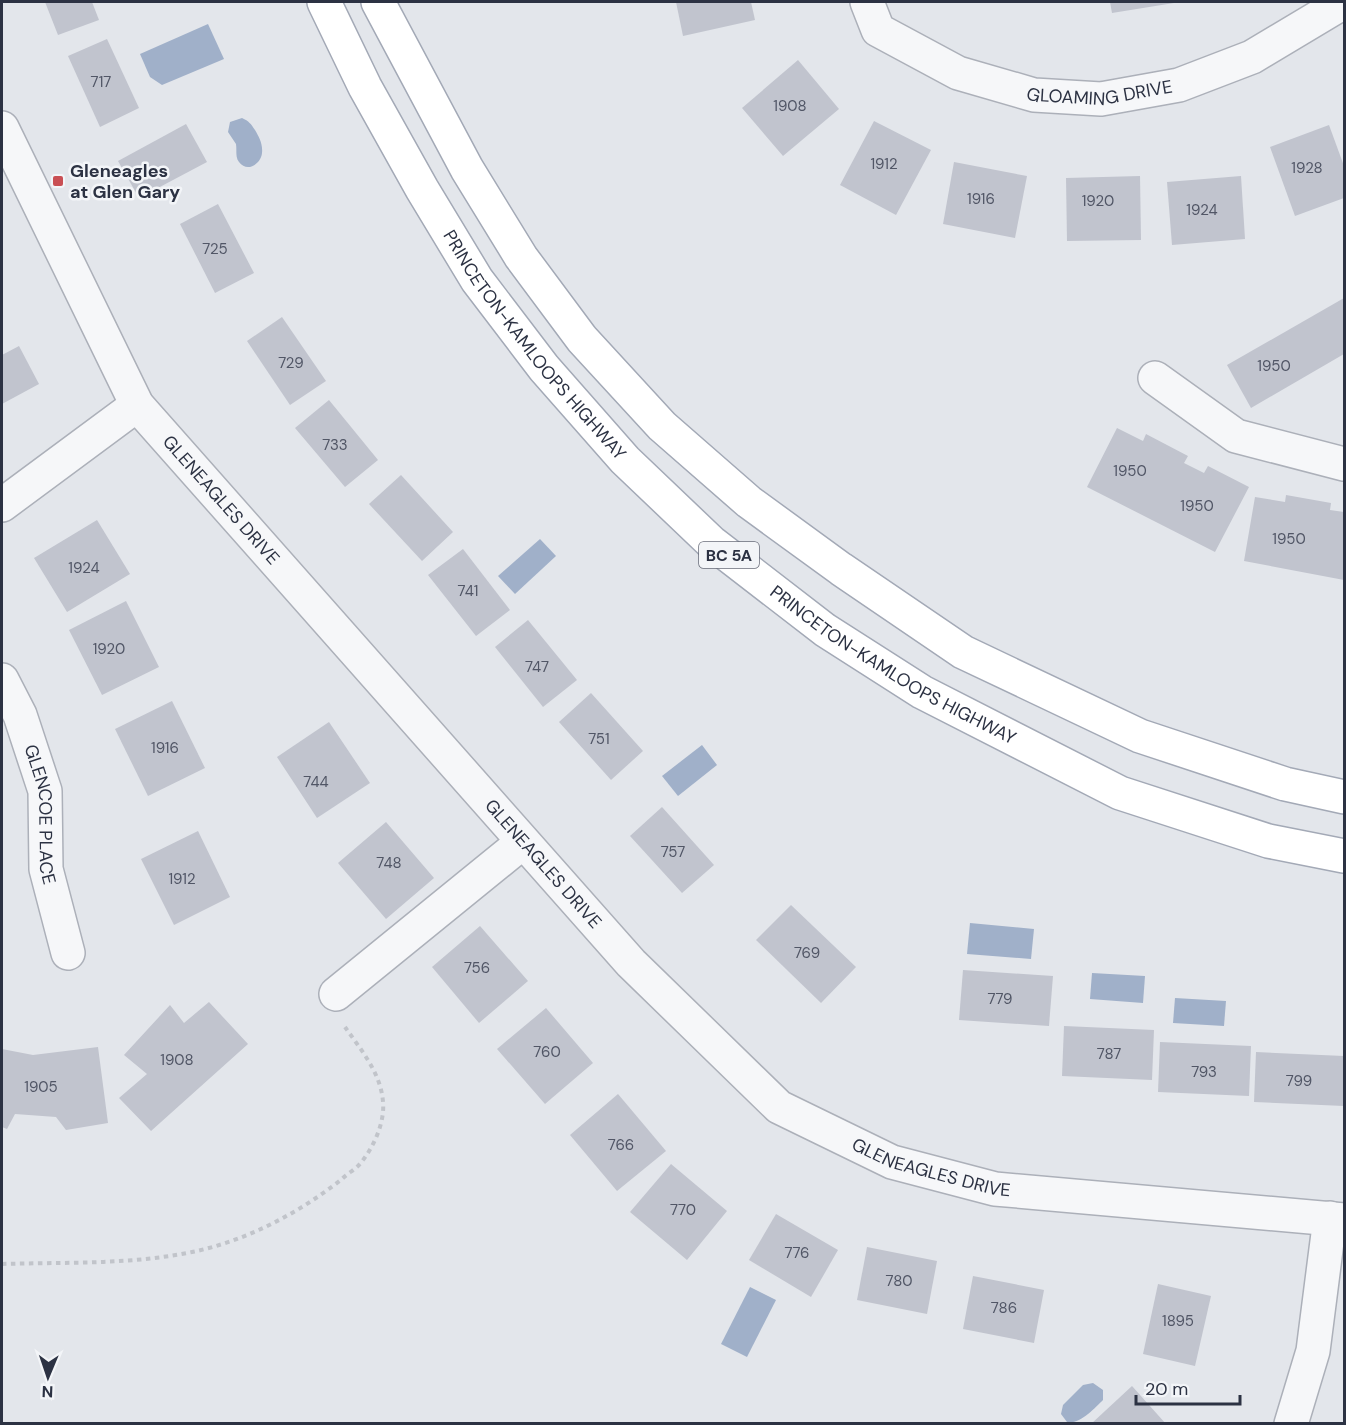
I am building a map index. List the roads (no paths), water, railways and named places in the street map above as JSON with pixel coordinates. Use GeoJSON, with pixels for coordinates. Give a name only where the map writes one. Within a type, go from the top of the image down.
{"type":"FeatureCollection","features":[{"type":"Feature","properties":{"kind":"main road","name":"PRINCETON-KAMLOOPS HIGHWAY"},"geometry":{"type":"LineString","coordinates":[[324,2],[365,87],[422,189],[477,280],[544,368],[625,460],[711,542],[825,630],[922,692],[1120,793],[1268,841],[1344,856]]}},
{"type":"Feature","properties":{"kind":"main road","name":"BC 5A"},"geometry":{"type":"LineString","coordinates":[[378,2],[467,169],[521,257],[582,339],[662,426],[749,502],[841,569],[963,652],[1140,736],[1285,784],[1344,797]]}},
{"type":"Feature","properties":{"kind":"street","name":"GLOAMING DRIVE"},"geometry":{"type":"LineString","coordinates":[[867,2],[878,30],[958,73],[1034,94],[1101,99],[1179,85],[1252,57],[1344,2]]}},
{"type":"Feature","properties":{"kind":"street","name":"GLENEAGLES DRIVE"},"geometry":{"type":"LineString","coordinates":[[2,129],[137,405],[631,963],[779,1107],[892,1162],[995,1189],[1337,1219]]}},
{"type":"Feature","properties":{"kind":"street"},"geometry":{"type":"LineString","coordinates":[[1155,378],[1236,436],[1344,464]]}},
{"type":"Feature","properties":{"kind":"street"},"geometry":{"type":"LineString","coordinates":[[2,505],[137,405]]}},
{"type":"Feature","properties":{"kind":"street","name":"GLENCOE PLACE"},"geometry":{"type":"LineString","coordinates":[[2,680],[20,715],[45,791],[46,869],[68,953]]}},
{"type":"Feature","properties":{"kind":"street"},"geometry":{"type":"LineString","coordinates":[[336,994],[523,842]]}},
{"type":"Feature","properties":{"kind":"street"},"geometry":{"type":"LineString","coordinates":[[1291,1424],[1313,1351],[1337,1219]]}},
{"type":"Feature","properties":{"kind":"water"},"geometry":{"type":"Polygon","coordinates":[[[208,24],[224,59],[162,85],[150,77],[140,54],[208,24]]]}},
{"type":"Feature","properties":{"kind":"water"},"geometry":{"type":"Polygon","coordinates":[[[242,118],[254,128],[262,147],[259,161],[250,167],[242,165],[238,160],[236,144],[228,132],[230,122],[242,118]]]}},
{"type":"Feature","properties":{"kind":"water"},"geometry":{"type":"Polygon","coordinates":[[[540,539],[556,556],[515,594],[498,576],[540,539]]]}},
{"type":"Feature","properties":{"kind":"water"},"geometry":{"type":"Polygon","coordinates":[[[702,745],[717,765],[678,796],[662,776],[702,745]]]}},
{"type":"Feature","properties":{"kind":"water"},"geometry":{"type":"Polygon","coordinates":[[[970,923],[1034,929],[1031,959],[967,954],[970,923]]]}},
{"type":"Feature","properties":{"kind":"water"},"geometry":{"type":"Polygon","coordinates":[[[1092,973],[1145,976],[1143,1003],[1090,999],[1092,973]]]}},
{"type":"Feature","properties":{"kind":"water"},"geometry":{"type":"Polygon","coordinates":[[[1175,998],[1226,1001],[1224,1026],[1173,1023],[1175,998]]]}},
{"type":"Feature","properties":{"kind":"water"},"geometry":{"type":"Polygon","coordinates":[[[750,1287],[776,1300],[747,1357],[721,1344],[750,1287]]]}},
{"type":"Feature","properties":{"kind":"water"},"geometry":{"type":"Polygon","coordinates":[[[1093,1383],[1103,1390],[1103,1400],[1082,1418],[1067,1422],[1061,1414],[1063,1405],[1083,1385],[1093,1383]]]}},
{"type":"Feature","properties":{"kind":"place","name":"Gleneagles at Glen Gary"},"geometry":{"type":"Point","coordinates":[58,181]}}]}
